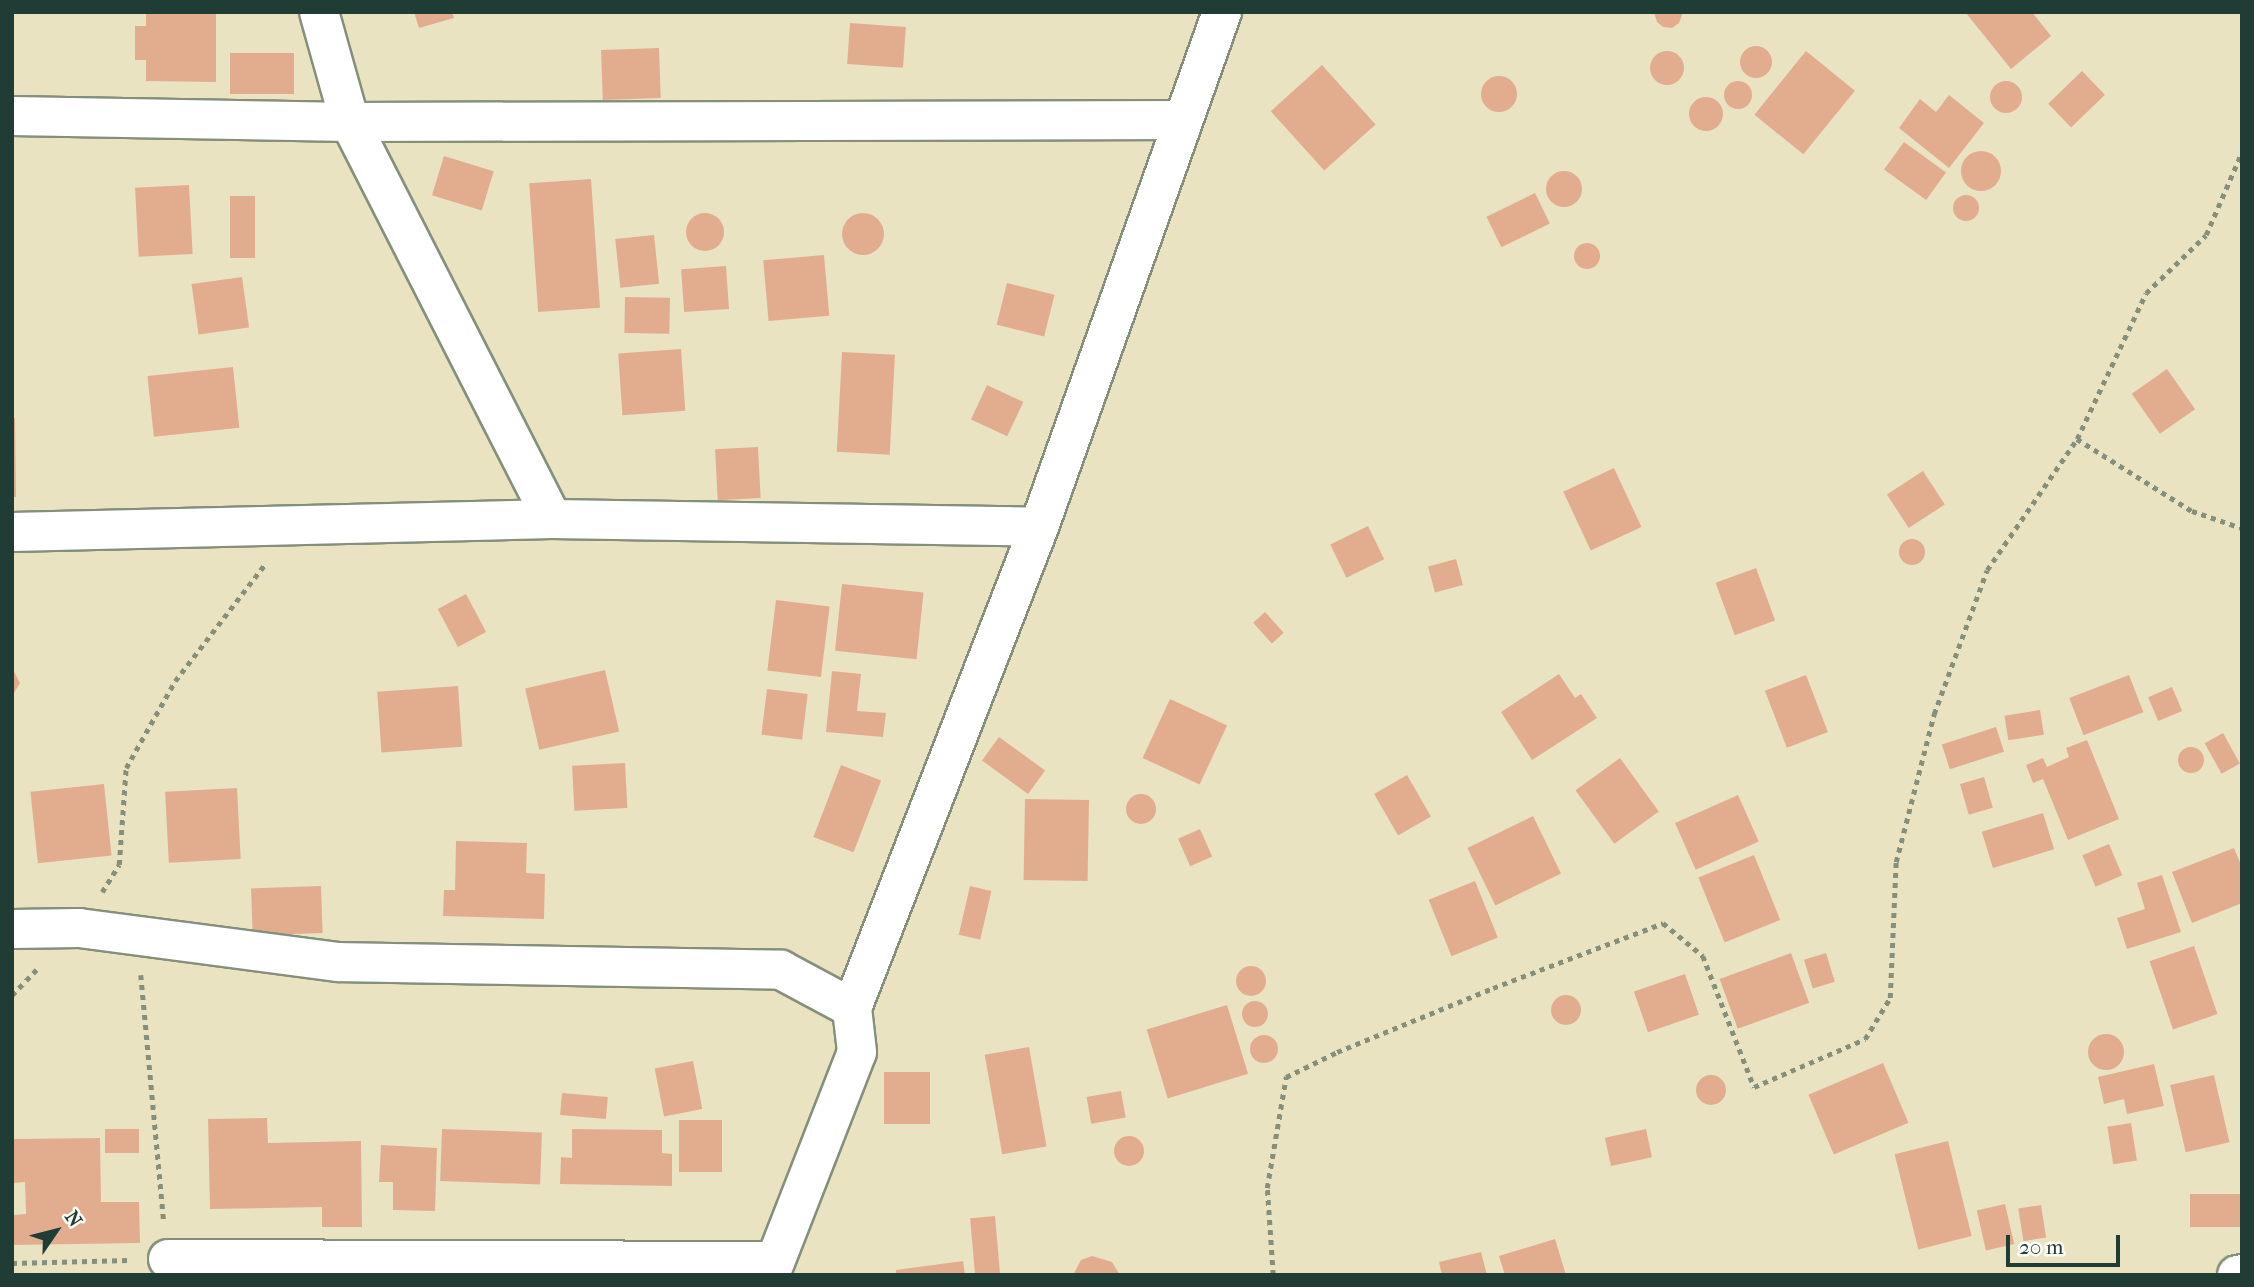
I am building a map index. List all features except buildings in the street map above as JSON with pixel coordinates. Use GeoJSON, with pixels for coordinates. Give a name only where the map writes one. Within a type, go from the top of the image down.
{"type":"FeatureCollection","features":[{"type":"Feature","properties":{"kind":"street"},"geometry":{"type":"LineString","coordinates":[[319,12],[350,122],[552,519]]}},
{"type":"Feature","properties":{"kind":"street"},"geometry":{"type":"LineString","coordinates":[[168,1259],[773,1268],[857,1052],[852,1008],[1039,527],[1222,12]]}},
{"type":"Feature","properties":{"kind":"street"},"geometry":{"type":"LineString","coordinates":[[12,116],[350,122],[1183,120]]}},
{"type":"Feature","properties":{"kind":"street"},"geometry":{"type":"LineString","coordinates":[[12,532],[552,519],[1039,527]]}},
{"type":"Feature","properties":{"kind":"street"},"geometry":{"type":"LineString","coordinates":[[12,929],[79,928],[340,962],[781,970],[852,1008]]}},
{"type":"Feature","properties":{"kind":"path"},"geometry":{"type":"LineString","coordinates":[[1273,1275],[1267,1188],[1286,1077],[1336,1052],[1493,988],[1663,923],[1703,956],[1754,1087],[1865,1039],[1890,998],[1896,862],[1934,714],[1987,570],[2077,439],[2146,293],[2206,235],[2242,152]]}},
{"type":"Feature","properties":{"kind":"path"},"geometry":{"type":"LineString","coordinates":[[2077,439],[2192,511],[2242,528]]}},
{"type":"Feature","properties":{"kind":"path"},"geometry":{"type":"LineString","coordinates":[[79,928],[119,865],[126,768],[175,681],[295,524]]}},
{"type":"Feature","properties":{"kind":"path"},"geometry":{"type":"LineString","coordinates":[[12,1263],[168,1259],[136,936]]}}]}
